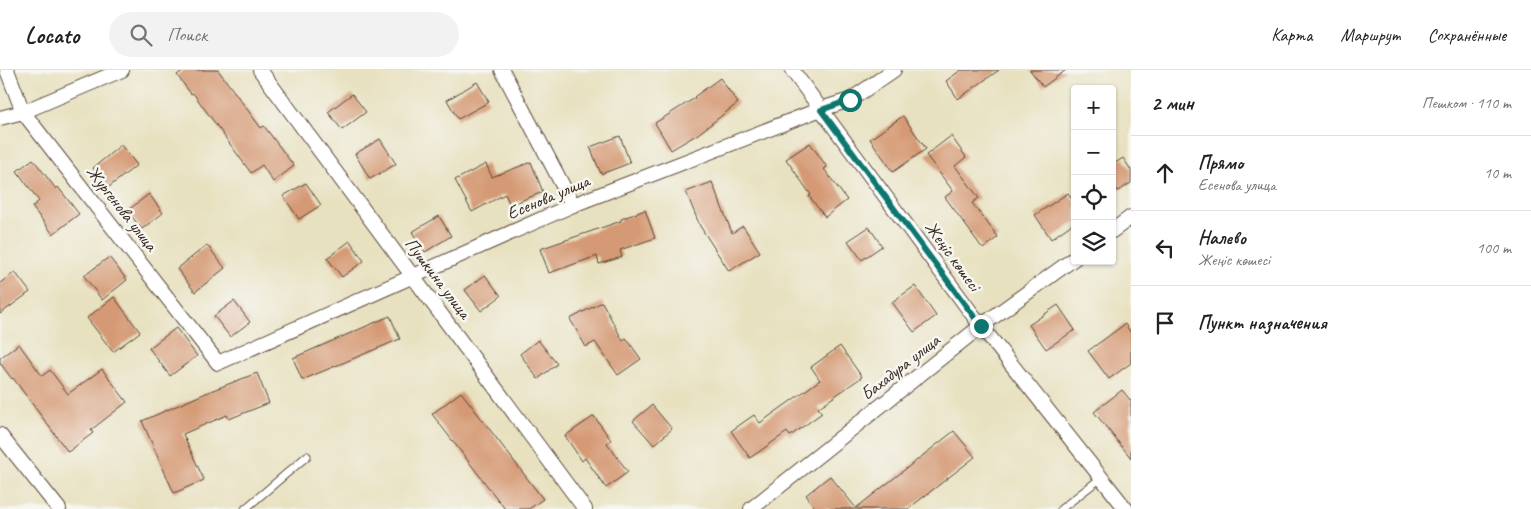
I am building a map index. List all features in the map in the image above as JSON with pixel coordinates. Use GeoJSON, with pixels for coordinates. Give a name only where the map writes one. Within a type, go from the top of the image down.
{"type":"FeatureCollection","features":[{"type":"Feature","properties":{"kind":"street","name":"Жургенова улица"},"geometry":{"type":"LineString","coordinates":[[6,70],[23,112],[218,363]]}},
{"type":"Feature","properties":{"kind":"street"},"geometry":{"type":"LineString","coordinates":[[0,118],[23,112],[122,70]]}},
{"type":"Feature","properties":{"kind":"street","name":"Пушкина улица"},"geometry":{"type":"LineString","coordinates":[[260,70],[585,509]]}},
{"type":"Feature","properties":{"kind":"street"},"geometry":{"type":"LineString","coordinates":[[502,70],[573,206]]}},
{"type":"Feature","properties":{"kind":"street","name":"Жеңіс көшесі"},"geometry":{"type":"LineString","coordinates":[[792,70],[981,326],[1126,509]]}},
{"type":"Feature","properties":{"kind":"street","name":"Есенова улица"},"geometry":{"type":"LineString","coordinates":[[218,363],[573,206],[850,100],[894,70]]}},
{"type":"Feature","properties":{"kind":"street"},"geometry":{"type":"LineString","coordinates":[[1116,228],[1131,217]]}},
{"type":"Feature","properties":{"kind":"street","name":"Бахадура улица"},"geometry":{"type":"LineString","coordinates":[[751,509],[981,326],[1071,261]]}},
{"type":"Feature","properties":{"kind":"street"},"geometry":{"type":"LineString","coordinates":[[0,435],[60,509]]}},
{"type":"Feature","properties":{"kind":"lane"},"geometry":{"type":"LineString","coordinates":[[246,509],[307,456]]}},
{"type":"Feature","properties":{"kind":"lane"},"geometry":{"type":"LineString","coordinates":[[1061,509],[1101,478]]}},
{"type":"Feature","properties":{"kind":"building"},"geometry":{"type":"Polygon","coordinates":[[[184,70],[218,70],[261,128],[264,126],[294,166],[273,182],[262,165],[251,173],[193,93],[191,94],[177,75],[184,70]]]}},
{"type":"Feature","properties":{"kind":"building"},"geometry":{"type":"Polygon","coordinates":[[[961,70],[999,70],[958,99],[946,81],[961,70]]]}},
{"type":"Feature","properties":{"kind":"building"},"geometry":{"type":"Polygon","coordinates":[[[1030,70],[1066,70],[1043,87],[1030,70]]]}},
{"type":"Feature","properties":{"kind":"building"},"geometry":{"type":"Polygon","coordinates":[[[720,78],[738,103],[698,134],[671,150],[655,123],[695,98],[720,78]]]}},
{"type":"Feature","properties":{"kind":"building"},"geometry":{"type":"Polygon","coordinates":[[[477,82],[489,102],[458,119],[447,100],[477,82]]]}},
{"type":"Feature","properties":{"kind":"building"},"geometry":{"type":"Polygon","coordinates":[[[352,94],[366,112],[342,130],[328,112],[352,94]]]}},
{"type":"Feature","properties":{"kind":"building"},"geometry":{"type":"Polygon","coordinates":[[[903,116],[926,149],[893,172],[870,139],[903,116]]]}},
{"type":"Feature","properties":{"kind":"building"},"geometry":{"type":"Polygon","coordinates":[[[620,136],[630,163],[601,174],[590,147],[620,136]]]}},
{"type":"Feature","properties":{"kind":"building"},"geometry":{"type":"Polygon","coordinates":[[[951,136],[966,157],[955,166],[979,198],[972,203],[998,237],[983,249],[945,197],[953,191],[926,155],[951,136]]]}},
{"type":"Feature","properties":{"kind":"building"},"geometry":{"type":"Polygon","coordinates":[[[380,139],[396,164],[370,179],[355,154],[380,139]]]}},
{"type":"Feature","properties":{"kind":"building"},"geometry":{"type":"Polygon","coordinates":[[[810,143],[827,167],[824,169],[847,200],[825,217],[809,196],[811,195],[786,159],[810,143]]]}},
{"type":"Feature","properties":{"kind":"building"},"geometry":{"type":"Polygon","coordinates":[[[121,145],[137,165],[109,187],[93,168],[121,145]]]}},
{"type":"Feature","properties":{"kind":"building"},"geometry":{"type":"Polygon","coordinates":[[[1123,158],[1131,170],[1131,183],[1118,191],[1116,188],[1116,162],[1123,158]]]}},
{"type":"Feature","properties":{"kind":"building"},"geometry":{"type":"Polygon","coordinates":[[[33,159],[56,189],[58,187],[79,214],[53,234],[32,207],[39,201],[17,171],[33,159]]]}},
{"type":"Feature","properties":{"kind":"building"},"geometry":{"type":"Polygon","coordinates":[[[531,162],[543,192],[510,205],[505,194],[472,212],[455,180],[486,164],[492,177],[531,162]]]}},
{"type":"Feature","properties":{"kind":"building"},"geometry":{"type":"Polygon","coordinates":[[[712,182],[732,233],[743,226],[760,252],[729,271],[700,226],[686,192],[712,182]]]}},
{"type":"Feature","properties":{"kind":"building"},"geometry":{"type":"Polygon","coordinates":[[[306,183],[321,205],[299,219],[283,196],[306,183]]]}},
{"type":"Feature","properties":{"kind":"building"},"geometry":{"type":"Polygon","coordinates":[[[1068,193],[1071,197],[1071,225],[1051,239],[1035,215],[1068,193]]]}},
{"type":"Feature","properties":{"kind":"building"},"geometry":{"type":"Polygon","coordinates":[[[149,194],[163,213],[142,229],[127,211],[149,194]]]}},
{"type":"Feature","properties":{"kind":"building"},"geometry":{"type":"Polygon","coordinates":[[[645,210],[655,238],[620,250],[622,257],[599,264],[597,256],[549,273],[540,249],[621,221],[621,219],[645,210]]]}},
{"type":"Feature","properties":{"kind":"building"},"geometry":{"type":"Polygon","coordinates":[[[439,216],[451,236],[425,252],[412,232],[439,216]]]}},
{"type":"Feature","properties":{"kind":"building"},"geometry":{"type":"Polygon","coordinates":[[[869,227],[882,246],[862,260],[848,241],[869,227]]]}},
{"type":"Feature","properties":{"kind":"building"},"geometry":{"type":"Polygon","coordinates":[[[350,241],[364,261],[342,277],[327,258],[350,241]]]}},
{"type":"Feature","properties":{"kind":"building"},"geometry":{"type":"Polygon","coordinates":[[[207,245],[225,268],[195,292],[177,269],[207,245]]]}},
{"type":"Feature","properties":{"kind":"building"},"geometry":{"type":"Polygon","coordinates":[[[109,257],[127,280],[102,300],[84,276],[109,257]]]}},
{"type":"Feature","properties":{"kind":"building"},"geometry":{"type":"Polygon","coordinates":[[[15,272],[30,292],[0,314],[0,283],[15,272]]]}},
{"type":"Feature","properties":{"kind":"building"},"geometry":{"type":"Polygon","coordinates":[[[485,275],[501,296],[481,311],[465,290],[485,275]]]}},
{"type":"Feature","properties":{"kind":"building"},"geometry":{"type":"Polygon","coordinates":[[[915,286],[936,316],[914,332],[892,302],[915,286]]]}},
{"type":"Feature","properties":{"kind":"building"},"geometry":{"type":"Polygon","coordinates":[[[114,297],[140,332],[113,352],[87,318],[114,297]]]}},
{"type":"Feature","properties":{"kind":"building"},"geometry":{"type":"Polygon","coordinates":[[[234,301],[250,322],[230,337],[214,316],[234,301]]]}},
{"type":"Feature","properties":{"kind":"building"},"geometry":{"type":"Polygon","coordinates":[[[602,302],[623,341],[626,338],[641,359],[618,375],[595,342],[586,347],[570,319],[602,302]]]}},
{"type":"Feature","properties":{"kind":"building"},"geometry":{"type":"Polygon","coordinates":[[[1058,305],[1075,330],[1046,349],[1029,325],[1058,305]]]}},
{"type":"Feature","properties":{"kind":"building"},"geometry":{"type":"Polygon","coordinates":[[[390,316],[400,339],[302,380],[293,358],[390,316]]]}},
{"type":"Feature","properties":{"kind":"building"},"geometry":{"type":"Polygon","coordinates":[[[1125,324],[1131,333],[1131,363],[1109,379],[1088,351],[1125,324]]]}},
{"type":"Feature","properties":{"kind":"building"},"geometry":{"type":"Polygon","coordinates":[[[176,328],[197,356],[170,376],[149,348],[176,328]]]}},
{"type":"Feature","properties":{"kind":"building"},"geometry":{"type":"Polygon","coordinates":[[[538,340],[557,364],[538,379],[520,354],[538,340]]]}},
{"type":"Feature","properties":{"kind":"building"},"geometry":{"type":"Polygon","coordinates":[[[19,344],[42,376],[50,370],[68,394],[102,369],[127,402],[91,430],[93,433],[68,452],[0,363],[0,358],[19,344]]]}},
{"type":"Feature","properties":{"kind":"building"},"geometry":{"type":"Polygon","coordinates":[[[840,346],[862,377],[818,408],[822,413],[790,436],[787,432],[750,458],[731,431],[754,415],[760,423],[820,380],[811,367],[840,346]]]}},
{"type":"Feature","properties":{"kind":"building"},"geometry":{"type":"Polygon","coordinates":[[[257,373],[269,403],[229,419],[227,415],[183,434],[204,480],[174,493],[142,421],[257,373]]]}},
{"type":"Feature","properties":{"kind":"building"},"geometry":{"type":"Polygon","coordinates":[[[1122,390],[1131,401],[1131,458],[1094,412],[1122,390]]]}},
{"type":"Feature","properties":{"kind":"building"},"geometry":{"type":"Polygon","coordinates":[[[461,392],[543,499],[529,509],[505,509],[432,414],[461,392]]]}},
{"type":"Feature","properties":{"kind":"building"},"geometry":{"type":"Polygon","coordinates":[[[652,405],[672,429],[654,445],[633,421],[652,405]]]}},
{"type":"Feature","properties":{"kind":"building"},"geometry":{"type":"Polygon","coordinates":[[[594,416],[611,440],[607,443],[628,472],[606,488],[585,458],[582,461],[565,436],[594,416]]]}},
{"type":"Feature","properties":{"kind":"building"},"geometry":{"type":"Polygon","coordinates":[[[954,431],[975,457],[908,509],[816,509],[806,495],[830,476],[856,508],[954,431]]]}},
{"type":"Feature","properties":{"kind":"route"},"geometry":{"type":"LineString","coordinates":[[850,100],[821,110],[981,326]]}}]}
